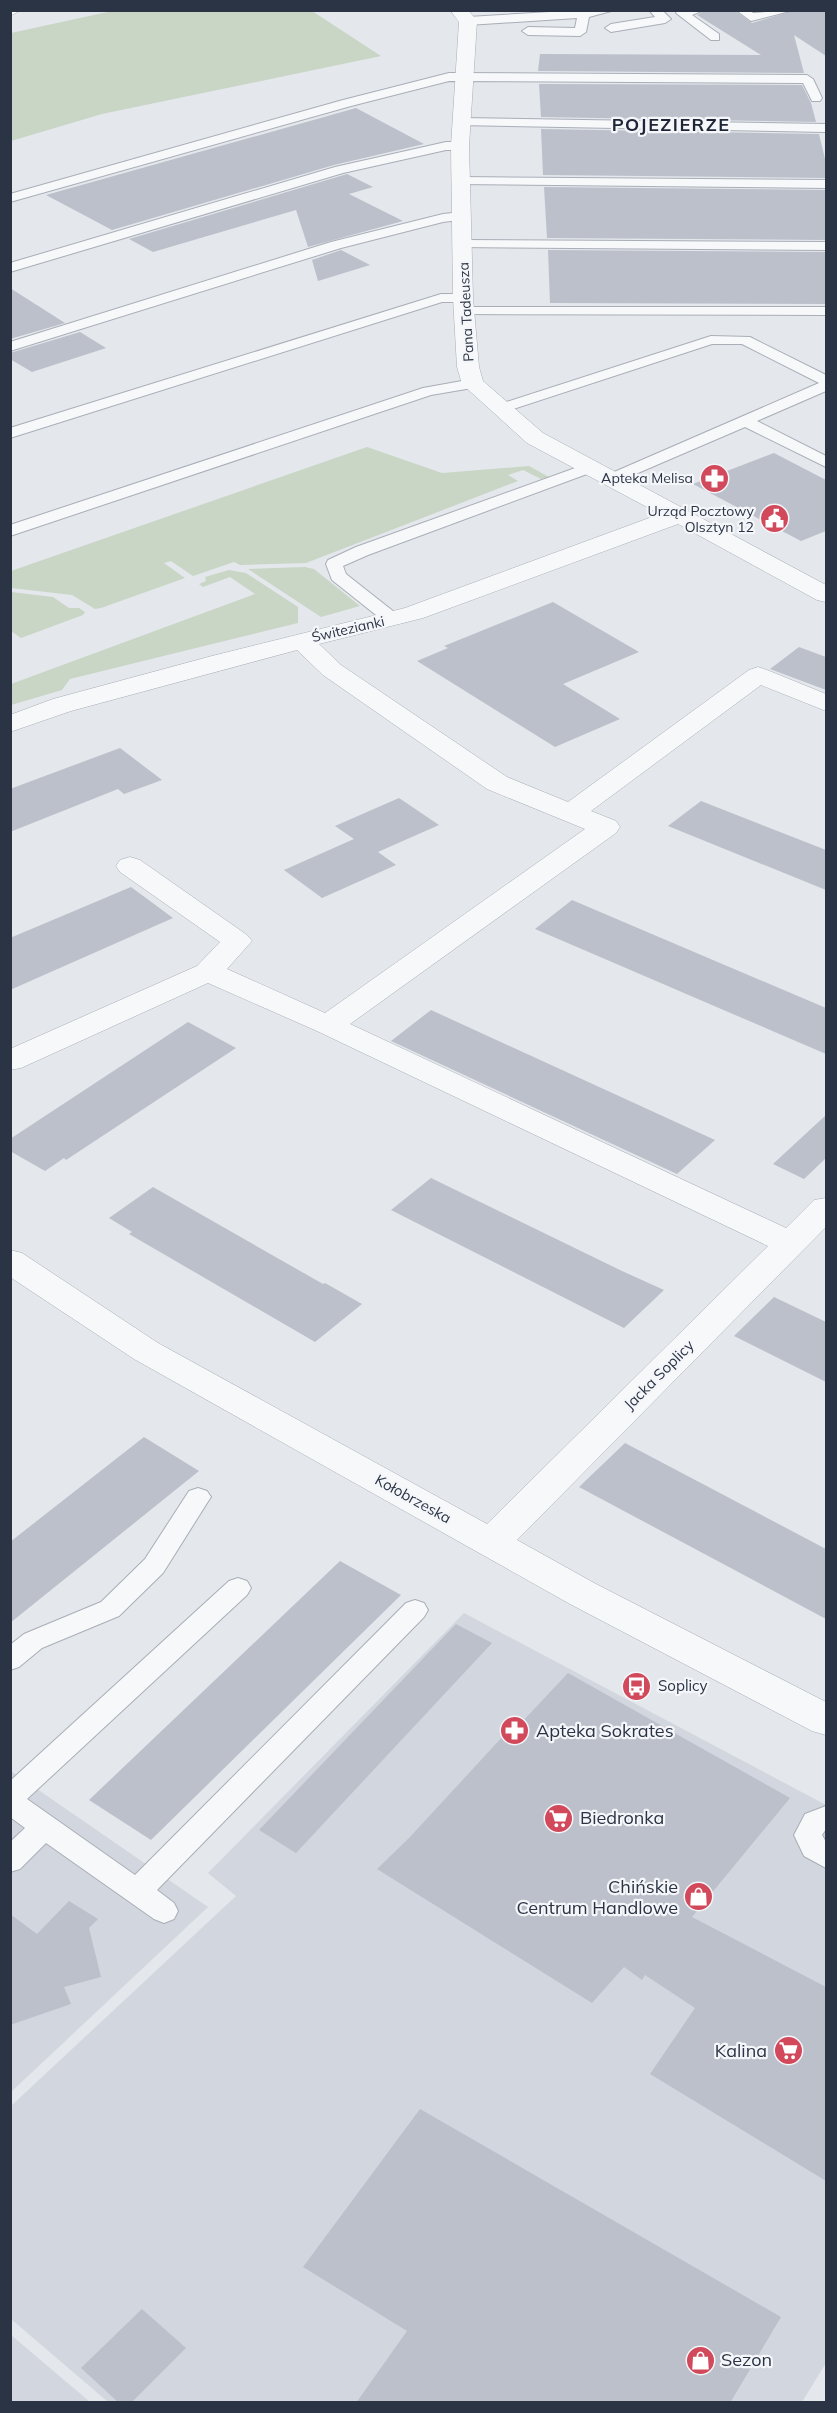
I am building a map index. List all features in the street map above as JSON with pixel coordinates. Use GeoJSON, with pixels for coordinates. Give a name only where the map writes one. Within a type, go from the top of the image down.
{"type":"FeatureCollection","features":[{"type":"Feature","properties":{"kind":"street","name":"Pana Tadeusza"},"geometry":{"type":"LineString","coordinates":[[463,16],[465,77],[460,146],[462,244],[468,367],[473,384],[535,438],[826,595]]}},
{"type":"Feature","properties":{"kind":"street","name":"Świtezianki"},"geometry":{"type":"LineString","coordinates":[[10,724],[62,705],[302,640],[392,619],[680,515]]}},
{"type":"Feature","properties":{"kind":"street"},"geometry":{"type":"LineString","coordinates":[[302,640],[315,656],[332,670],[497,783],[606,827],[328,1025]]}},
{"type":"Feature","properties":{"kind":"street"},"geometry":{"type":"LineString","coordinates":[[570,814],[758,675],[826,703]]}},
{"type":"Feature","properties":{"kind":"street"},"geometry":{"type":"LineString","coordinates":[[10,1060],[208,972],[237,941],[130,866]]}},
{"type":"Feature","properties":{"kind":"street"},"geometry":{"type":"LineString","coordinates":[[208,972],[328,1025],[790,1242]]}},
{"type":"Feature","properties":{"kind":"street","name":"Jacka Soplicy"},"geometry":{"type":"LineString","coordinates":[[492,1542],[826,1208]]}},
{"type":"Feature","properties":{"kind":"street","name":"Kołobrzeska"},"geometry":{"type":"LineString","coordinates":[[10,1261],[146,1351],[583,1594],[826,1720]]}},
{"type":"Feature","properties":{"kind":"lane"},"geometry":{"type":"LineString","coordinates":[[463,16],[584,14],[610,10]]}},
{"type":"Feature","properties":{"kind":"lane"},"geometry":{"type":"LineString","coordinates":[[611,28],[665,19],[654,10]]}},
{"type":"Feature","properties":{"kind":"lane"},"geometry":{"type":"LineString","coordinates":[[680,12],[699,10]]}},
{"type":"Feature","properties":{"kind":"lane"},"geometry":{"type":"LineString","coordinates":[[741,10],[751,17],[789,10]]}},
{"type":"Feature","properties":{"kind":"lane"},"geometry":{"type":"LineString","coordinates":[[680,12],[715,37]]}},
{"type":"Feature","properties":{"kind":"lane"},"geometry":{"type":"LineString","coordinates":[[517,31],[580,32],[584,14]]}},
{"type":"Feature","properties":{"kind":"lane"},"geometry":{"type":"LineString","coordinates":[[10,198],[449,77],[812,79],[816,98]]}},
{"type":"Feature","properties":{"kind":"lane"},"geometry":{"type":"LineString","coordinates":[[462,122],[826,128]]}},
{"type":"Feature","properties":{"kind":"lane"},"geometry":{"type":"LineString","coordinates":[[10,268],[340,170],[446,146],[460,146]]}},
{"type":"Feature","properties":{"kind":"lane"},"geometry":{"type":"LineString","coordinates":[[461,181],[826,184]]}},
{"type":"Feature","properties":{"kind":"lane"},"geometry":{"type":"LineString","coordinates":[[10,347],[336,245],[443,218],[462,216]]}},
{"type":"Feature","properties":{"kind":"lane"},"geometry":{"type":"LineString","coordinates":[[462,244],[826,246]]}},
{"type":"Feature","properties":{"kind":"lane"},"geometry":{"type":"LineString","coordinates":[[10,433],[441,298],[464,305],[826,310]]}},
{"type":"Feature","properties":{"kind":"lane"},"geometry":{"type":"LineString","coordinates":[[502,408],[711,340],[745,340],[826,381]]}},
{"type":"Feature","properties":{"kind":"lane"},"geometry":{"type":"LineString","coordinates":[[10,531],[428,391],[473,384]]}},
{"type":"Feature","properties":{"kind":"lane"},"geometry":{"type":"LineString","coordinates":[[611,479],[826,386]]}},
{"type":"Feature","properties":{"kind":"lane"},"geometry":{"type":"LineString","coordinates":[[747,422],[826,462]]}},
{"type":"Feature","properties":{"kind":"lane"},"geometry":{"type":"LineString","coordinates":[[392,619],[338,576],[334,564],[362,551],[589,468]]}},
{"type":"Feature","properties":{"kind":"lane"},"geometry":{"type":"LineString","coordinates":[[10,1659],[33,1641],[110,1609],[154,1566],[198,1497]]}},
{"type":"Feature","properties":{"kind":"lane"},"geometry":{"type":"LineString","coordinates":[[10,1798],[238,1588]]}},
{"type":"Feature","properties":{"kind":"lane"},"geometry":{"type":"LineString","coordinates":[[137,1892],[415,1610]]}},
{"type":"Feature","properties":{"kind":"lane"},"geometry":{"type":"LineString","coordinates":[[10,1802],[164,1911]]}},
{"type":"Feature","properties":{"kind":"lane"},"geometry":{"type":"LineString","coordinates":[[826,1817],[815,1822],[808,1835],[814,1848],[826,1856]]}},
{"type":"Feature","properties":{"kind":"lane"},"geometry":{"type":"LineString","coordinates":[[10,1861],[45,1826]]}},
{"type":"Feature","properties":{"kind":"shaded area"},"geometry":{"type":"Polygon","coordinates":[[[464,1613],[826,1805],[826,2363],[802,2402],[108,2402],[11,2319],[11,2106],[236,1896],[208,1873],[464,1613]]]}},
{"type":"Feature","properties":{"kind":"shaded area"},"geometry":{"type":"Polygon","coordinates":[[[11,1771],[208,1907],[11,2092],[11,1771]]]}},
{"type":"Feature","properties":{"kind":"shaded area"},"geometry":{"type":"Polygon","coordinates":[[[11,2335],[90,2402],[11,2402],[11,2335]]]}},
{"type":"Feature","properties":{"kind":"green space"},"geometry":{"type":"Polygon","coordinates":[[[117,10],[312,11],[381,56],[102,114],[11,141],[11,33],[117,10]]]}},
{"type":"Feature","properties":{"kind":"green space"},"geometry":{"type":"Polygon","coordinates":[[[367,447],[442,473],[529,466],[549,477],[541,479],[523,470],[508,475],[518,481],[306,563],[240,565],[234,562],[193,576],[171,561],[164,563],[185,578],[101,608],[95,609],[72,595],[11,588],[11,571],[367,447]]]}},
{"type":"Feature","properties":{"kind":"green space"},"geometry":{"type":"Polygon","coordinates":[[[305,567],[314,569],[360,606],[321,617],[248,569],[305,567]]]}},
{"type":"Feature","properties":{"kind":"green space"},"geometry":{"type":"Polygon","coordinates":[[[229,570],[246,573],[298,607],[298,623],[70,679],[62,690],[11,705],[11,684],[255,594],[230,577],[203,587],[199,584],[206,581],[205,577],[229,570]]]}},
{"type":"Feature","properties":{"kind":"green space"},"geometry":{"type":"Polygon","coordinates":[[[11,592],[53,597],[69,608],[79,608],[85,612],[83,615],[21,638],[11,631],[11,592]]]}},
{"type":"Feature","properties":{"kind":"building"},"geometry":{"type":"Polygon","coordinates":[[[706,10],[734,10],[752,23],[796,10],[826,10],[826,56],[794,35],[804,73],[538,71],[540,54],[761,55],[697,15],[706,10]]]}},
{"type":"Feature","properties":{"kind":"building"},"geometry":{"type":"Polygon","coordinates":[[[539,84],[802,85],[811,103],[816,122],[541,117],[539,84]]]}},
{"type":"Feature","properties":{"kind":"building"},"geometry":{"type":"Polygon","coordinates":[[[356,108],[424,144],[334,165],[112,230],[46,195],[356,108]]]}},
{"type":"Feature","properties":{"kind":"building"},"geometry":{"type":"Polygon","coordinates":[[[541,129],[819,134],[826,163],[826,178],[543,175],[541,129]]]}},
{"type":"Feature","properties":{"kind":"building"},"geometry":{"type":"Polygon","coordinates":[[[347,174],[373,187],[349,194],[403,221],[308,247],[296,210],[153,252],[129,239],[347,174]]]}},
{"type":"Feature","properties":{"kind":"building"},"geometry":{"type":"Polygon","coordinates":[[[544,187],[826,190],[826,240],[547,238],[544,187]]]}},
{"type":"Feature","properties":{"kind":"building"},"geometry":{"type":"Polygon","coordinates":[[[341,250],[370,265],[318,281],[312,260],[341,250]]]}},
{"type":"Feature","properties":{"kind":"building"},"geometry":{"type":"Polygon","coordinates":[[[548,250],[826,252],[826,304],[550,303],[548,250]]]}},
{"type":"Feature","properties":{"kind":"building"},"geometry":{"type":"Polygon","coordinates":[[[10,288],[65,323],[10,339],[10,288]]]}},
{"type":"Feature","properties":{"kind":"building"},"geometry":{"type":"Polygon","coordinates":[[[80,332],[106,348],[32,372],[10,359],[10,353],[80,332]]]}},
{"type":"Feature","properties":{"kind":"building"},"geometry":{"type":"Polygon","coordinates":[[[774,453],[826,480],[826,531],[801,541],[693,484],[774,453]]]}},
{"type":"Feature","properties":{"kind":"building"},"geometry":{"type":"Polygon","coordinates":[[[553,602],[639,652],[563,684],[620,719],[555,747],[417,661],[448,648],[444,646],[553,602]]]}},
{"type":"Feature","properties":{"kind":"building"},"geometry":{"type":"Polygon","coordinates":[[[799,647],[826,657],[826,690],[770,669],[799,647]]]}},
{"type":"Feature","properties":{"kind":"building"},"geometry":{"type":"Polygon","coordinates":[[[120,748],[162,780],[124,794],[118,789],[10,832],[10,789],[120,748]]]}},
{"type":"Feature","properties":{"kind":"building"},"geometry":{"type":"Polygon","coordinates":[[[399,798],[439,825],[378,852],[396,865],[322,898],[284,870],[354,839],[335,826],[399,798]]]}},
{"type":"Feature","properties":{"kind":"building"},"geometry":{"type":"Polygon","coordinates":[[[701,801],[826,850],[826,890],[668,826],[701,801]]]}},
{"type":"Feature","properties":{"kind":"building"},"geometry":{"type":"Polygon","coordinates":[[[131,887],[173,918],[10,990],[10,938],[131,887]]]}},
{"type":"Feature","properties":{"kind":"building"},"geometry":{"type":"Polygon","coordinates":[[[572,900],[826,1008],[826,1054],[535,929],[572,900]]]}},
{"type":"Feature","properties":{"kind":"building"},"geometry":{"type":"Polygon","coordinates":[[[431,1010],[715,1140],[677,1174],[391,1041],[431,1010]]]}},
{"type":"Feature","properties":{"kind":"building"},"geometry":{"type":"Polygon","coordinates":[[[188,1022],[236,1048],[66,1160],[64,1158],[45,1171],[10,1151],[10,1139],[188,1022]]]}},
{"type":"Feature","properties":{"kind":"building"},"geometry":{"type":"Polygon","coordinates":[[[826,1115],[826,1158],[804,1179],[773,1164],[826,1115]]]}},
{"type":"Feature","properties":{"kind":"building"},"geometry":{"type":"Polygon","coordinates":[[[431,1178],[664,1290],[624,1328],[391,1210],[431,1178]]]}},
{"type":"Feature","properties":{"kind":"building"},"geometry":{"type":"Polygon","coordinates":[[[153,1187],[362,1304],[315,1342],[129,1234],[132,1232],[109,1218],[153,1187]]]}},
{"type":"Feature","properties":{"kind":"building"},"geometry":{"type":"Polygon","coordinates":[[[774,1297],[826,1322],[826,1382],[734,1336],[774,1297]]]}},
{"type":"Feature","properties":{"kind":"building"},"geometry":{"type":"Polygon","coordinates":[[[144,1437],[199,1471],[10,1623],[10,1542],[144,1437]]]}},
{"type":"Feature","properties":{"kind":"building"},"geometry":{"type":"Polygon","coordinates":[[[625,1443],[826,1549],[826,1619],[579,1487],[625,1443]]]}},
{"type":"Feature","properties":{"kind":"building"},"geometry":{"type":"Polygon","coordinates":[[[340,1561],[401,1595],[151,1840],[89,1800],[340,1561]]]}},
{"type":"Feature","properties":{"kind":"building"},"geometry":{"type":"Polygon","coordinates":[[[456,1624],[492,1643],[296,1853],[259,1830],[456,1624]]]}},
{"type":"Feature","properties":{"kind":"building"},"geometry":{"type":"Polygon","coordinates":[[[568,1673],[790,1798],[692,1917],[826,1987],[826,2181],[650,2074],[695,2008],[645,1975],[642,1980],[624,1967],[592,2003],[377,1869],[409,1838],[517,1721],[521,1723],[568,1673]]]}},
{"type":"Feature","properties":{"kind":"building"},"geometry":{"type":"Polygon","coordinates":[[[69,1901],[98,1919],[89,1928],[101,1977],[64,1987],[71,2004],[10,2025],[10,1914],[37,1934],[69,1901]]]}},
{"type":"Feature","properties":{"kind":"building"},"geometry":{"type":"Polygon","coordinates":[[[420,2109],[781,2317],[730,2403],[356,2403],[407,2331],[303,2267],[420,2109]]]}},
{"type":"Feature","properties":{"kind":"building"},"geometry":{"type":"Polygon","coordinates":[[[142,2309],[186,2348],[131,2403],[119,2403],[81,2368],[142,2309]]]}},
{"type":"Feature","properties":{"kind":"place","name":"Apteka Melisa"},"geometry":{"type":"Point","coordinates":[714,478]}},
{"type":"Feature","properties":{"kind":"place","name":"Urząd Pocztowy Olsztyn 12"},"geometry":{"type":"Point","coordinates":[775,519]}},
{"type":"Feature","properties":{"kind":"place","name":"Soplicy"},"geometry":{"type":"Point","coordinates":[637,1686]}},
{"type":"Feature","properties":{"kind":"place","name":"Apteka Sokrates"},"geometry":{"type":"Point","coordinates":[515,1731]}},
{"type":"Feature","properties":{"kind":"place","name":"Biedronka"},"geometry":{"type":"Point","coordinates":[559,1818]}},
{"type":"Feature","properties":{"kind":"place","name":"Chińskie Centrum Handlowe"},"geometry":{"type":"Point","coordinates":[699,1897]}},
{"type":"Feature","properties":{"kind":"place","name":"Kalina"},"geometry":{"type":"Point","coordinates":[788,2051]}},
{"type":"Feature","properties":{"kind":"place","name":"Sezon"},"geometry":{"type":"Point","coordinates":[700,2360]}},
{"type":"Feature","properties":{"kind":"district","name":"POJEZIERZE"},"geometry":{"type":"Point","coordinates":[671,125]}}]}
